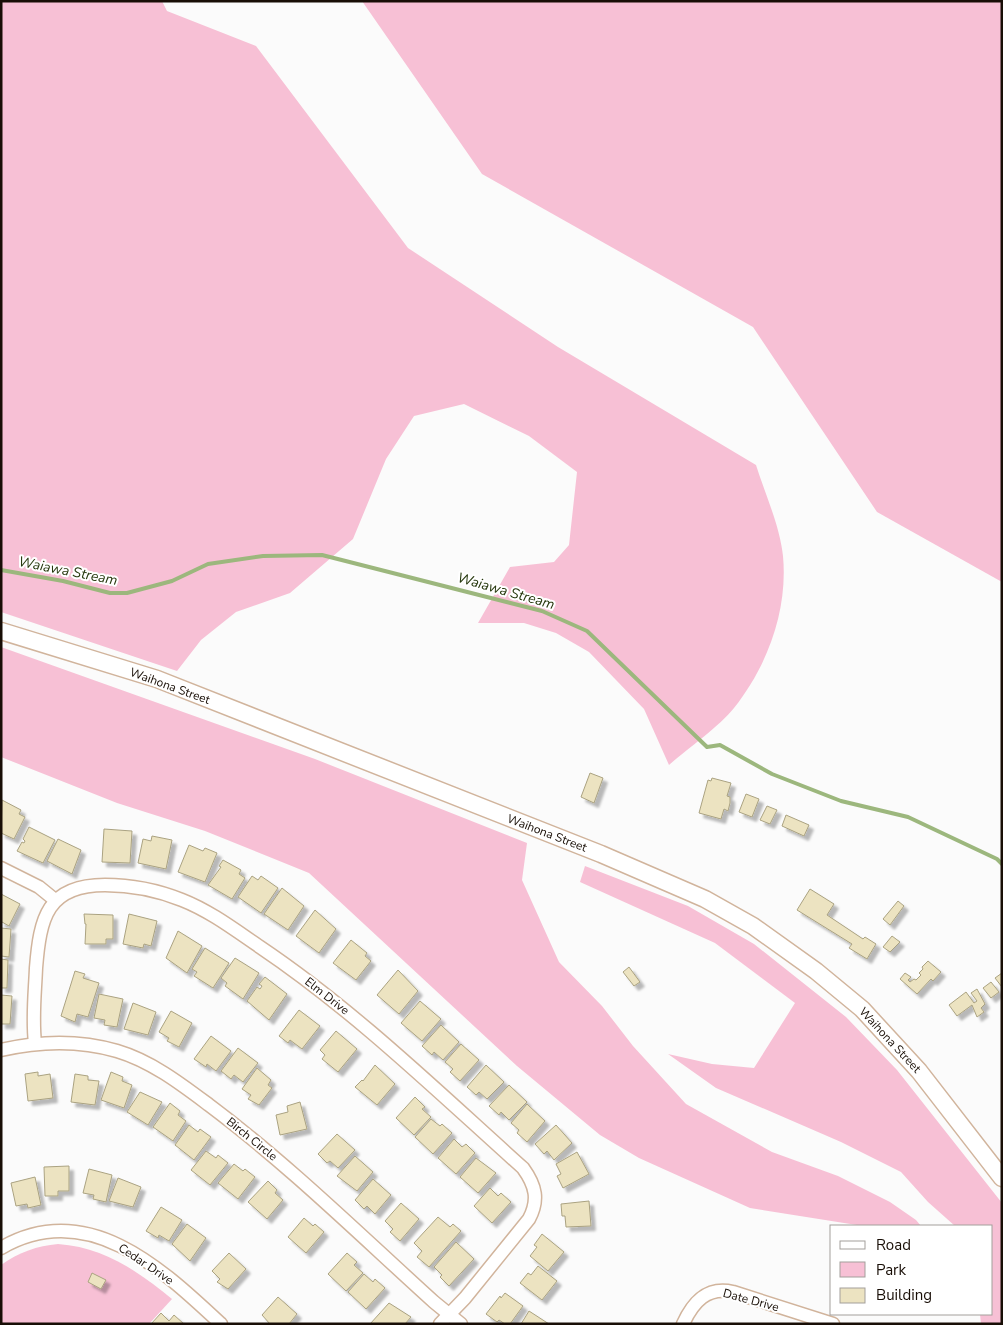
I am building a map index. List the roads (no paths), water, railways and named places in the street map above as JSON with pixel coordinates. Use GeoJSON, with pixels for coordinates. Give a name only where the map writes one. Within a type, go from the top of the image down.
{"type":"FeatureCollection","features":[{"type":"Feature","properties":{"kind":"street","name":"Waihona Street"},"geometry":{"type":"LineString","coordinates":[[1,631],[156,679],[619,861],[705,899],[754,926],[816,971],[862,1009],[919,1072],[1002,1178]]}},
{"type":"Feature","properties":{"kind":"street"},"geometry":{"type":"LineString","coordinates":[[1,868],[39,887],[55,900],[44,916],[38,940],[32,1024],[35,1043]]}},
{"type":"Feature","properties":{"kind":"street","name":"Elm Drive"},"geometry":{"type":"LineString","coordinates":[[55,900],[72,890],[90,886],[128,886],[154,891],[183,900],[212,915],[285,963],[351,1014],[523,1168],[535,1189],[536,1199],[533,1211],[465,1298],[445,1319]]}},
{"type":"Feature","properties":{"kind":"street","name":"Birch Circle"},"geometry":{"type":"LineString","coordinates":[[1,1050],[35,1043],[66,1043],[103,1048],[136,1058],[160,1070],[276,1158],[445,1319],[461,1324]]}},
{"type":"Feature","properties":{"kind":"street","name":"Cedar Drive"},"geometry":{"type":"LineString","coordinates":[[1,1248],[28,1235],[53,1231],[75,1231],[106,1240],[131,1251],[151,1265],[220,1324]]}},
{"type":"Feature","properties":{"kind":"street","name":"Date Drive"},"geometry":{"type":"LineString","coordinates":[[683,1324],[696,1301],[703,1296],[718,1291],[733,1292],[832,1324]]}},
{"type":"Feature","properties":{"kind":"waterway","name":"Waiawa Stream"},"geometry":{"type":"LineString","coordinates":[[1,570],[63,581],[110,593],[127,593],[172,581],[208,564],[263,556],[322,555],[542,611],[587,631],[707,747],[720,745],[772,774],[841,801],[908,817],[997,859],[1002,864]]}}]}
